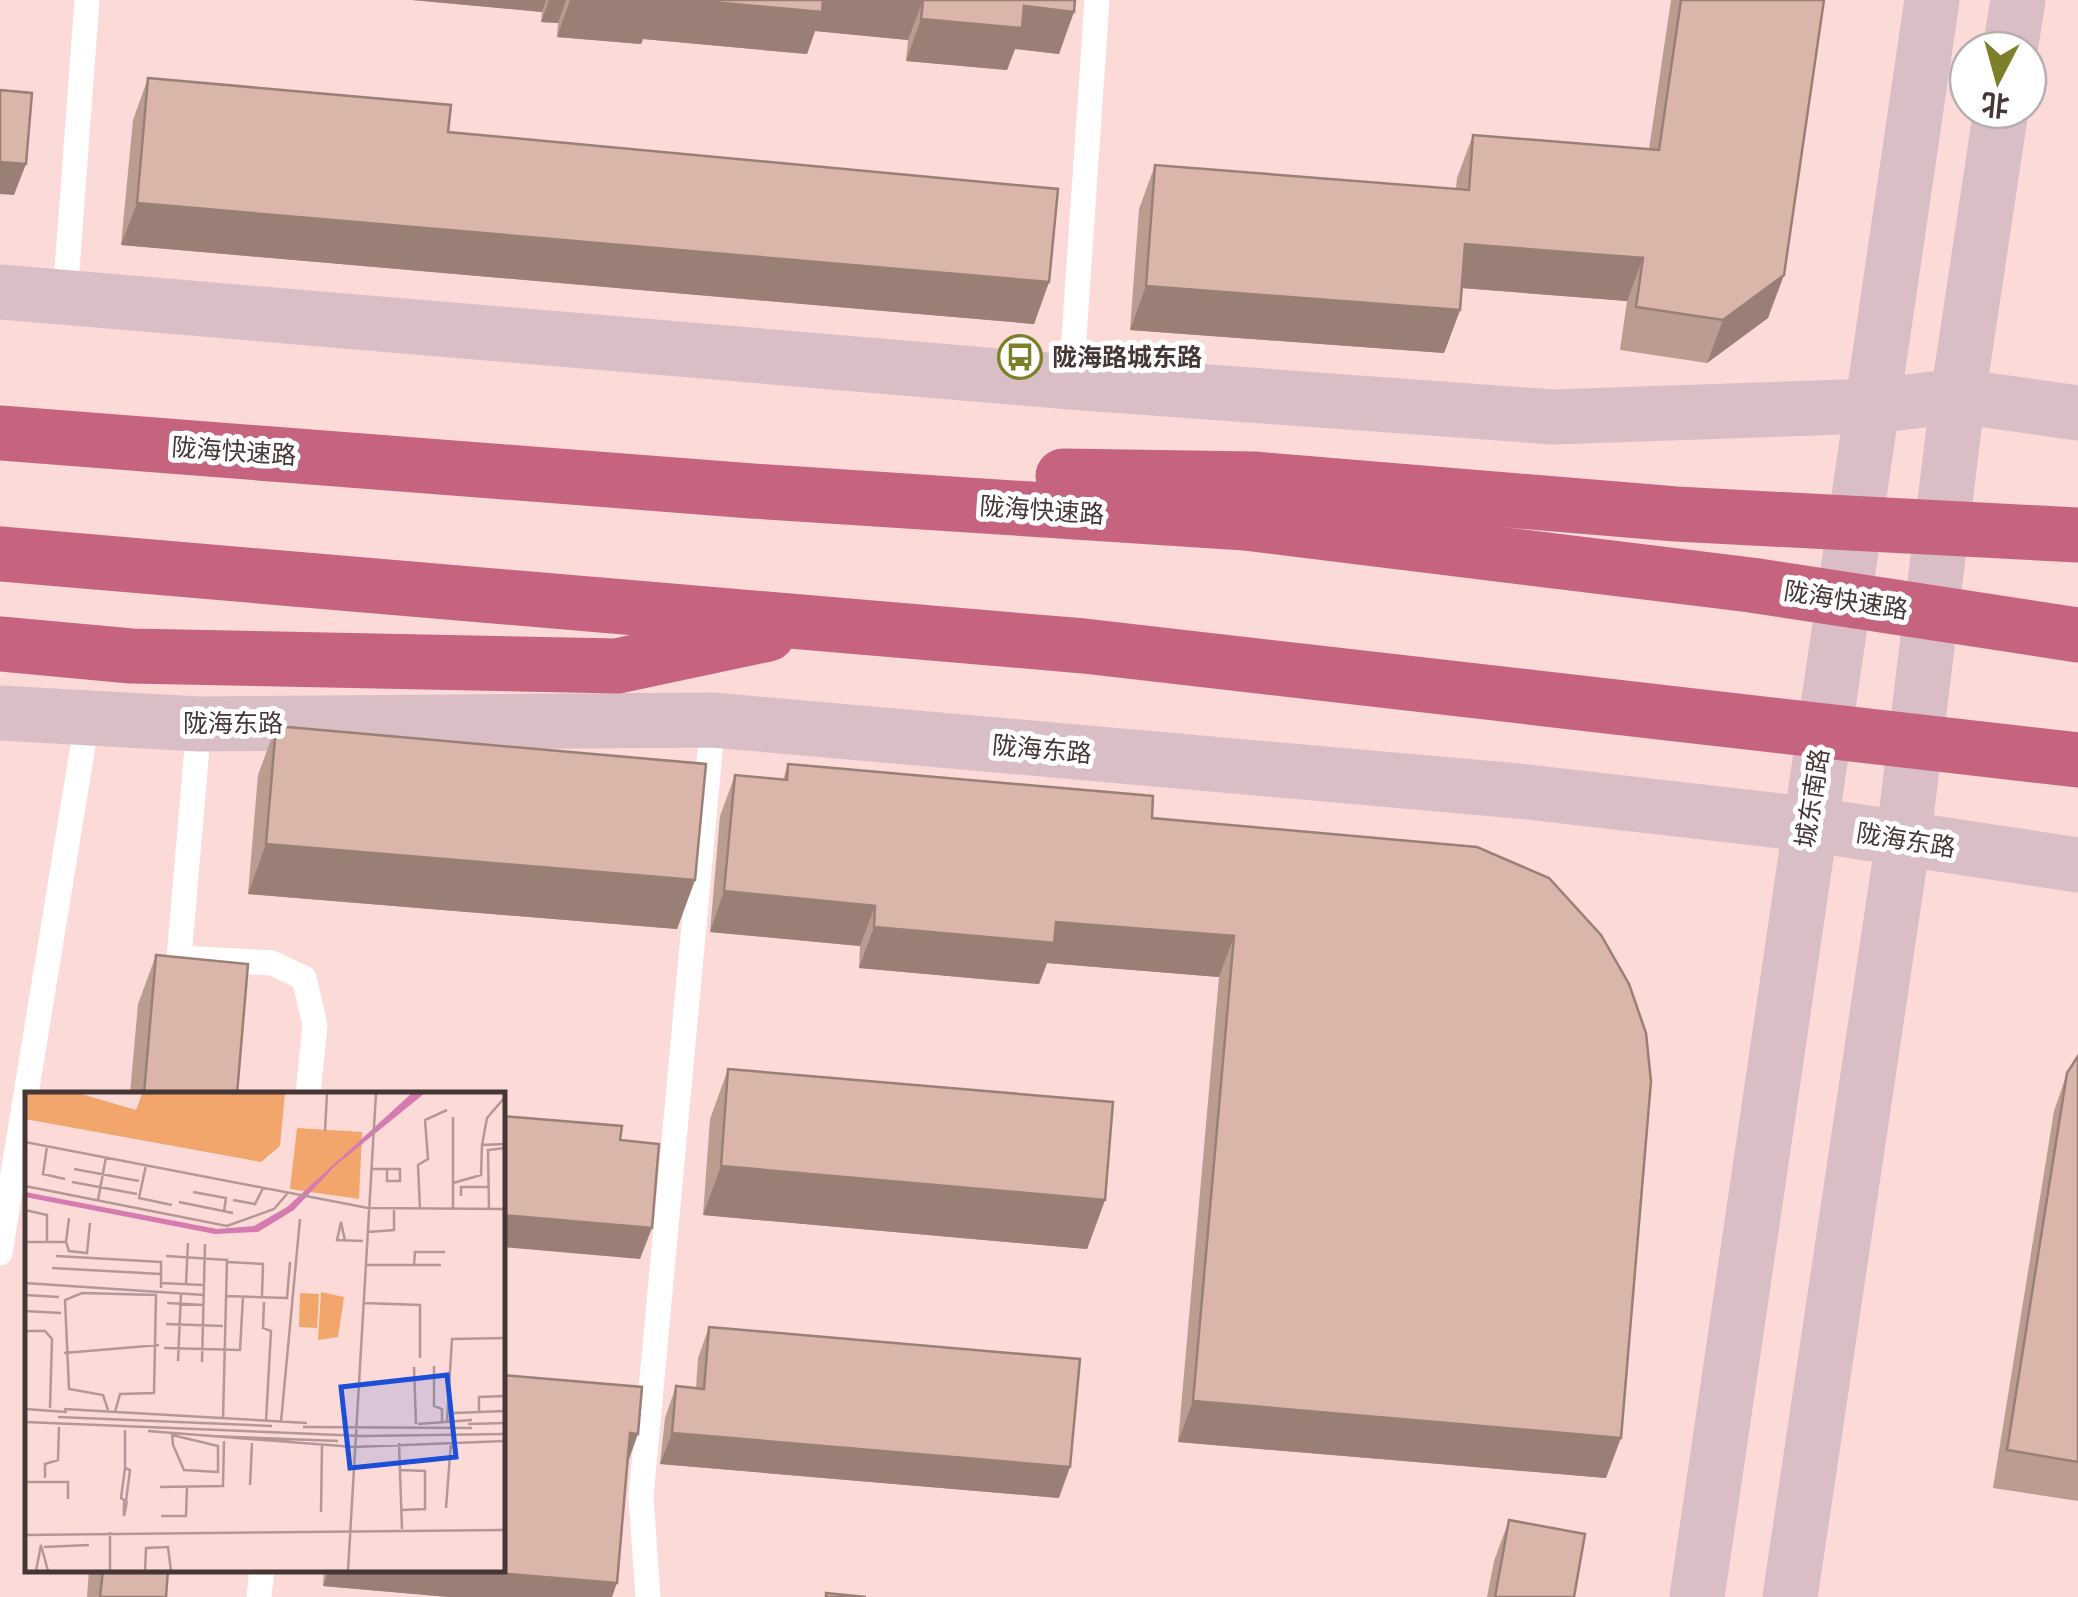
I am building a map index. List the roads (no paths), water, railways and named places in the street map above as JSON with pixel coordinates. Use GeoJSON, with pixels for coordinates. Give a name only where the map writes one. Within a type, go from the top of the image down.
{"type":"FeatureCollection","features":[{"type":"Feature","properties":{"kind":"highway","name":"陇海快速路"},"geometry":{"type":"LineString","coordinates":[[0,433],[752,491],[1245,523],[1751,585],[2078,635]]}},
{"type":"Feature","properties":{"kind":"highway"},"geometry":{"type":"LineString","coordinates":[[752,491],[961,475],[1254,479],[1676,514],[2078,535]]}},
{"type":"Feature","properties":{"kind":"highway"},"geometry":{"type":"LineString","coordinates":[[0,554],[1122,650],[2078,760]]}},
{"type":"Feature","properties":{"kind":"highway"},"geometry":{"type":"LineString","coordinates":[[0,644],[131,656],[617,666],[827,622]]}},
{"type":"Feature","properties":{"kind":"street","name":"城东南路"},"geometry":{"type":"LineString","coordinates":[[1697,1597],[1932,0]]}},
{"type":"Feature","properties":{"kind":"street"},"geometry":{"type":"LineString","coordinates":[[2013,30],[2018,0]]}},
{"type":"Feature","properties":{"kind":"street"},"geometry":{"type":"LineString","coordinates":[[1790,1597],[1904,841],[1958,396],[1998,130]]}},
{"type":"Feature","properties":{"kind":"street"},"geometry":{"type":"LineString","coordinates":[[0,292],[1071,382],[1553,417],[1873,406],[1958,396],[2078,413]]}},
{"type":"Feature","properties":{"kind":"street","name":"陇海东路"},"geometry":{"type":"LineString","coordinates":[[0,713],[87,721],[199,724],[712,720],[1518,791],[1808,824],[2078,864]]}},
{"type":"Feature","properties":{"kind":"lane"},"geometry":{"type":"LineString","coordinates":[[65,297],[87,0]]}},
{"type":"Feature","properties":{"kind":"lane"},"geometry":{"type":"LineString","coordinates":[[1071,382],[1097,0]]}},
{"type":"Feature","properties":{"kind":"lane"},"geometry":{"type":"LineString","coordinates":[[648,1597],[641,1497],[712,720]]}},
{"type":"Feature","properties":{"kind":"lane"},"geometry":{"type":"LineString","coordinates":[[26,1092],[87,721]]}},
{"type":"Feature","properties":{"kind":"lane"},"geometry":{"type":"LineString","coordinates":[[199,724],[179,958],[272,963],[304,978],[314,1025],[308,1092]]}},
{"type":"Feature","properties":{"kind":"lane"},"geometry":{"type":"LineString","coordinates":[[0,1253],[25,1100]]}},
{"type":"Feature","properties":{"kind":"lane"},"geometry":{"type":"LineString","coordinates":[[260,1597],[262,1572]]}},
{"type":"Feature","properties":{"kind":"place","name":"陇海路城东路"},"geometry":{"type":"Point","coordinates":[1020,357]}}]}
